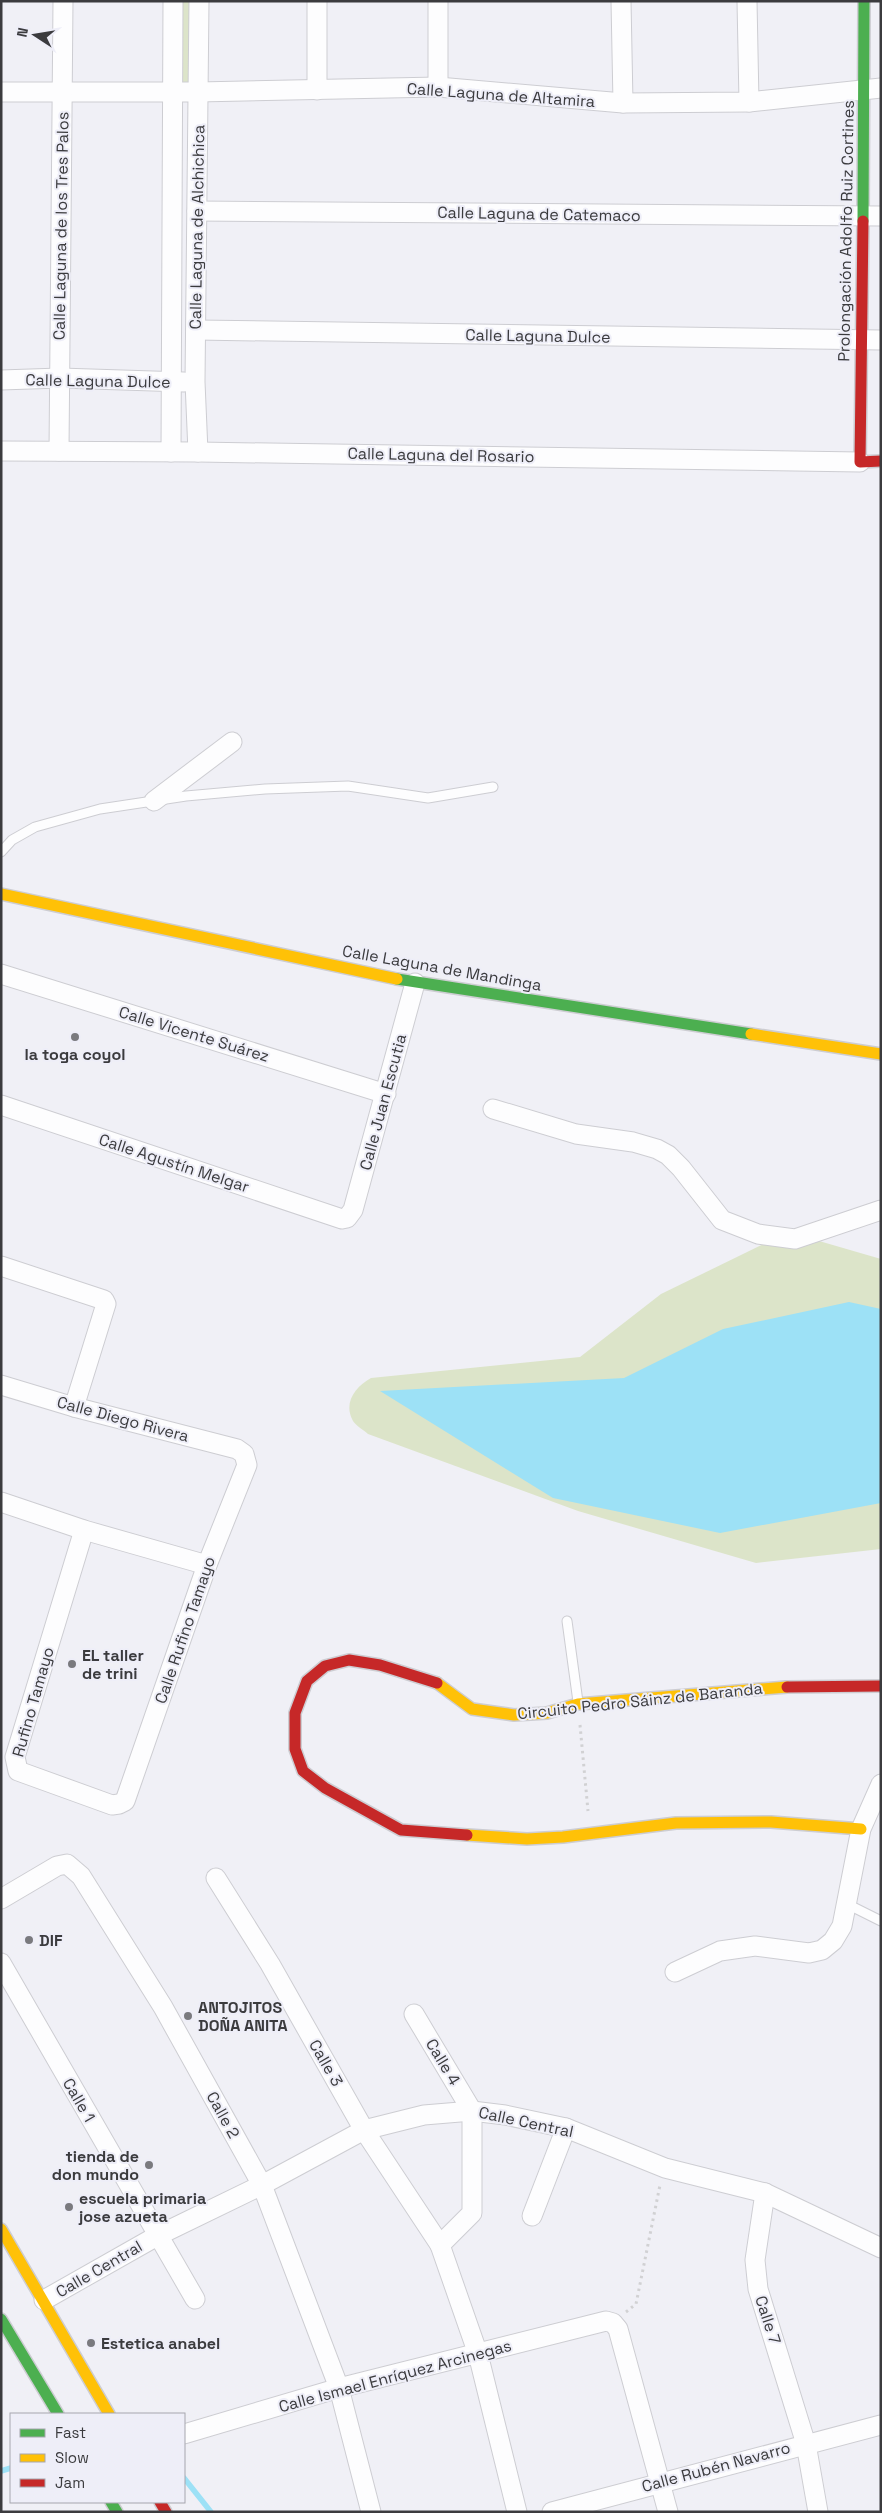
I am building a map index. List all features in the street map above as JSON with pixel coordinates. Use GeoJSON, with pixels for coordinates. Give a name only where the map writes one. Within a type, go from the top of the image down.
{"type":"FeatureCollection","features":[{"type":"Feature","properties":{"kind":"street","name":"Calle Laguna de los Tres Palos"},"geometry":{"type":"LineString","coordinates":[[59,451],[63,1]]}},
{"type":"Feature","properties":{"kind":"street","name":"Calle Laguna de Alchichica"},"geometry":{"type":"LineString","coordinates":[[172,452],[173,1]]}},
{"type":"Feature","properties":{"kind":"street","name":"Calle Laguna de Alchichica"},"geometry":{"type":"LineString","coordinates":[[198,1],[195,382],[198,452]]}},
{"type":"Feature","properties":{"kind":"street"},"geometry":{"type":"LineString","coordinates":[[317,1],[317,90]]}},
{"type":"Feature","properties":{"kind":"street"},"geometry":{"type":"LineString","coordinates":[[438,1],[438,87]]}},
{"type":"Feature","properties":{"kind":"street"},"geometry":{"type":"LineString","coordinates":[[621,1],[623,104]]}},
{"type":"Feature","properties":{"kind":"street"},"geometry":{"type":"LineString","coordinates":[[747,1],[748,102]]}},
{"type":"Feature","properties":{"kind":"street","name":"Prolongación Adolfo Ruiz Cortines"},"geometry":{"type":"LineString","coordinates":[[860,462],[861,217],[873,88],[864,1]]}},
{"type":"Feature","properties":{"kind":"street","name":"Calle Laguna de Altamira"},"geometry":{"type":"LineString","coordinates":[[1,92],[198,92],[438,87],[623,104],[748,102],[873,88]]}},
{"type":"Feature","properties":{"kind":"street","name":"Calle Laguna de Catemaco"},"geometry":{"type":"LineString","coordinates":[[197,211],[881,216]]}},
{"type":"Feature","properties":{"kind":"street","name":"Calle Laguna Dulce"},"geometry":{"type":"LineString","coordinates":[[196,330],[881,340]]}},
{"type":"Feature","properties":{"kind":"street","name":"Calle Laguna Dulce"},"geometry":{"type":"LineString","coordinates":[[1,380],[60,378],[171,383],[195,382]]}},
{"type":"Feature","properties":{"kind":"street","name":"Calle Laguna del Rosario"},"geometry":{"type":"LineString","coordinates":[[1,451],[881,461]]}},
{"type":"Feature","properties":{"kind":"street"},"geometry":{"type":"LineString","coordinates":[[154,801],[232,742]]}},
{"type":"Feature","properties":{"kind":"street","name":"Calle Laguna de Mandinga"},"geometry":{"type":"LineString","coordinates":[[1,894],[415,984],[881,1054]]}},
{"type":"Feature","properties":{"kind":"street","name":"Calle Vicente Suárez"},"geometry":{"type":"LineString","coordinates":[[1,974],[386,1094]]}},
{"type":"Feature","properties":{"kind":"street","name":"Calle Juan Escutia"},"geometry":{"type":"LineString","coordinates":[[347,1218],[353,1210],[415,984]]}},
{"type":"Feature","properties":{"kind":"street","name":"Calle Agustín Melgar"},"geometry":{"type":"LineString","coordinates":[[1,1105],[342,1219],[347,1218]]}},
{"type":"Feature","properties":{"kind":"street"},"geometry":{"type":"LineString","coordinates":[[494,1109],[576,1134],[633,1142],[657,1149],[668,1155],[681,1168],[722,1220],[758,1234],[796,1239],[881,1210]]}},
{"type":"Feature","properties":{"kind":"street"},"geometry":{"type":"LineString","coordinates":[[1,1266],[104,1300],[106,1304],[74,1407]]}},
{"type":"Feature","properties":{"kind":"street","name":"Calle Diego Rivera"},"geometry":{"type":"LineString","coordinates":[[1,1385],[74,1407],[238,1449],[244,1454]]}},
{"type":"Feature","properties":{"kind":"street","name":"Calle Rufino Tamayo"},"geometry":{"type":"LineString","coordinates":[[119,1804],[125,1800],[207,1564],[247,1464],[244,1454]]}},
{"type":"Feature","properties":{"kind":"street"},"geometry":{"type":"LineString","coordinates":[[1,1502],[84,1530],[207,1564]]}},
{"type":"Feature","properties":{"kind":"street","name":"Rufino Tamayo"},"geometry":{"type":"LineString","coordinates":[[84,1530],[15,1757],[16,1766],[18,1771],[112,1805],[119,1804]]}},
{"type":"Feature","properties":{"kind":"street","name":"Circuito Pedro Sáinz de Baranda"},"geometry":{"type":"LineString","coordinates":[[861,1829],[771,1822],[676,1823],[590,1834],[528,1839],[401,1830],[325,1788],[304,1770],[295,1749],[295,1713],[307,1681],[325,1666],[349,1660],[380,1665],[433,1680],[472,1709],[496,1714],[547,1713],[578,1704],[771,1687],[881,1686]]}},
{"type":"Feature","properties":{"kind":"street"},"geometry":{"type":"LineString","coordinates":[[675,1972],[720,1951],[755,1946],[809,1953],[822,1950],[833,1941],[842,1926],[861,1829],[881,1784]]}},
{"type":"Feature","properties":{"kind":"street","name":"Calle 2"},"geometry":{"type":"LineString","coordinates":[[1,1899],[48,1870],[67,1864],[81,1876],[163,2007],[262,2185],[339,2388],[371,2512]]}},
{"type":"Feature","properties":{"kind":"street","name":"Calle 3"},"geometry":{"type":"LineString","coordinates":[[216,1878],[270,1964],[364,2130],[440,2245],[478,2354],[517,2512]]}},
{"type":"Feature","properties":{"kind":"street","name":"Calle 1"},"geometry":{"type":"LineString","coordinates":[[1,1963],[195,2299]]}},
{"type":"Feature","properties":{"kind":"street","name":"Calle 4"},"geometry":{"type":"LineString","coordinates":[[414,2014],[472,2111]]}},
{"type":"Feature","properties":{"kind":"street"},"geometry":{"type":"LineString","coordinates":[[440,2245],[472,2213],[472,2111]]}},
{"type":"Feature","properties":{"kind":"street","name":"Calle Central"},"geometry":{"type":"LineString","coordinates":[[44,2300],[157,2236],[262,2185],[364,2130],[424,2115],[472,2111],[505,2115],[566,2128],[664,2168],[765,2193],[881,2248]]}},
{"type":"Feature","properties":{"kind":"street"},"geometry":{"type":"LineString","coordinates":[[532,2216],[566,2128]]}},
{"type":"Feature","properties":{"kind":"street","name":"Calle 7"},"geometry":{"type":"LineString","coordinates":[[765,2193],[755,2260],[758,2289],[806,2444],[818,2512]]}},
{"type":"Feature","properties":{"kind":"street"},"geometry":{"type":"LineString","coordinates":[[1,2229],[108,2413]]}},
{"type":"Feature","properties":{"kind":"street"},"geometry":{"type":"LineString","coordinates":[[1,2319],[57,2413]]}},
{"type":"Feature","properties":{"kind":"street"},"geometry":{"type":"LineString","coordinates":[[610,2322],[618,2328],[668,2512]]}},
{"type":"Feature","properties":{"kind":"street","name":"Calle Ismael Enríquez Arcinegas"},"geometry":{"type":"LineString","coordinates":[[185,2434],[339,2388],[610,2322]]}},
{"type":"Feature","properties":{"kind":"street","name":"Calle Rubén Navarro"},"geometry":{"type":"LineString","coordinates":[[552,2512],[661,2481],[881,2425]]}},
{"type":"Feature","properties":{"kind":"lane"},"geometry":{"type":"LineString","coordinates":[[1,852],[12,840],[35,827],[100,809],[154,801],[265,789],[348,786],[428,798],[493,787]]}},
{"type":"Feature","properties":{"kind":"lane"},"geometry":{"type":"LineString","coordinates":[[567,1621],[578,1704]]}},
{"type":"Feature","properties":{"kind":"lane"},"geometry":{"type":"LineString","coordinates":[[845,1903],[881,1921]]}},
{"type":"Feature","properties":{"kind":"path"},"geometry":{"type":"LineString","coordinates":[[578,1704],[590,1834]]}},
{"type":"Feature","properties":{"kind":"path"},"geometry":{"type":"LineString","coordinates":[[610,2322],[636,2304],[664,2168]]}},
{"type":"Feature","properties":{"kind":"green space"},"geometry":{"type":"Polygon","coordinates":[[[179,1],[193,1],[194,87],[178,88],[179,1]]]}},
{"type":"Feature","properties":{"kind":"green space"},"geometry":{"type":"Polygon","coordinates":[[[795,1234],[881,1259],[881,1549],[756,1563],[578,1511],[368,1434],[354,1423],[350,1414],[349,1408],[352,1396],[360,1386],[371,1378],[580,1357],[661,1294],[778,1237],[795,1234]]]}},
{"type":"Feature","properties":{"kind":"water"},"geometry":{"type":"Polygon","coordinates":[[[849,1302],[881,1309],[881,1503],[720,1533],[553,1498],[380,1391],[624,1378],[723,1329],[849,1302]]]}},
{"type":"Feature","properties":{"kind":"waterway"},"geometry":{"type":"LineString","coordinates":[[1,2471],[10,2468]]}},
{"type":"Feature","properties":{"kind":"waterway"},"geometry":{"type":"LineString","coordinates":[[185,2479],[211,2512]]}},
{"type":"Feature","properties":{"kind":"traffic: fast"},"geometry":{"type":"LineString","coordinates":[[863,221],[864,1]]}},
{"type":"Feature","properties":{"kind":"traffic: fast"},"geometry":{"type":"LineString","coordinates":[[397,979],[751,1034]]}},
{"type":"Feature","properties":{"kind":"traffic: fast"},"geometry":{"type":"LineString","coordinates":[[1,2319],[57,2413]]}},
{"type":"Feature","properties":{"kind":"traffic: fast"},"geometry":{"type":"LineString","coordinates":[[112,2503],[117,2512]]}},
{"type":"Feature","properties":{"kind":"traffic: slow"},"geometry":{"type":"LineString","coordinates":[[1,894],[397,979]]}},
{"type":"Feature","properties":{"kind":"traffic: slow"},"geometry":{"type":"LineString","coordinates":[[751,1034],[881,1054]]}},
{"type":"Feature","properties":{"kind":"traffic: slow"},"geometry":{"type":"LineString","coordinates":[[437,1683],[472,1709],[514,1715],[547,1713],[578,1704],[787,1687]]}},
{"type":"Feature","properties":{"kind":"traffic: slow"},"geometry":{"type":"LineString","coordinates":[[467,1835],[527,1839],[563,1837],[676,1823],[771,1822],[861,1829]]}},
{"type":"Feature","properties":{"kind":"traffic: slow"},"geometry":{"type":"LineString","coordinates":[[1,2229],[108,2413]]}},
{"type":"Feature","properties":{"kind":"traffic: jam"},"geometry":{"type":"LineString","coordinates":[[863,221],[860,462],[881,461]]}},
{"type":"Feature","properties":{"kind":"traffic: jam"},"geometry":{"type":"LineString","coordinates":[[437,1683],[380,1665],[349,1660],[325,1666],[307,1681],[295,1713],[295,1749],[303,1771],[325,1788],[401,1830],[467,1835]]}},
{"type":"Feature","properties":{"kind":"traffic: jam"},"geometry":{"type":"LineString","coordinates":[[787,1687],[881,1686]]}},
{"type":"Feature","properties":{"kind":"traffic: jam"},"geometry":{"type":"LineString","coordinates":[[161,2503],[166,2512]]}},
{"type":"Feature","properties":{"kind":"place","name":"la toga coyol"},"geometry":{"type":"Point","coordinates":[75,1037]}},
{"type":"Feature","properties":{"kind":"place","name":"EL taller de trini"},"geometry":{"type":"Point","coordinates":[72,1664]}},
{"type":"Feature","properties":{"kind":"place","name":"DIF"},"geometry":{"type":"Point","coordinates":[29,1940]}},
{"type":"Feature","properties":{"kind":"place","name":"ANTOJITOS DOÑA ANITA"},"geometry":{"type":"Point","coordinates":[188,2016]}},
{"type":"Feature","properties":{"kind":"place","name":"tienda de don mundo"},"geometry":{"type":"Point","coordinates":[149,2165]}},
{"type":"Feature","properties":{"kind":"place","name":"escuela primaria jose azueta"},"geometry":{"type":"Point","coordinates":[69,2207]}},
{"type":"Feature","properties":{"kind":"place","name":"Estetica anabel"},"geometry":{"type":"Point","coordinates":[91,2343]}}]}
